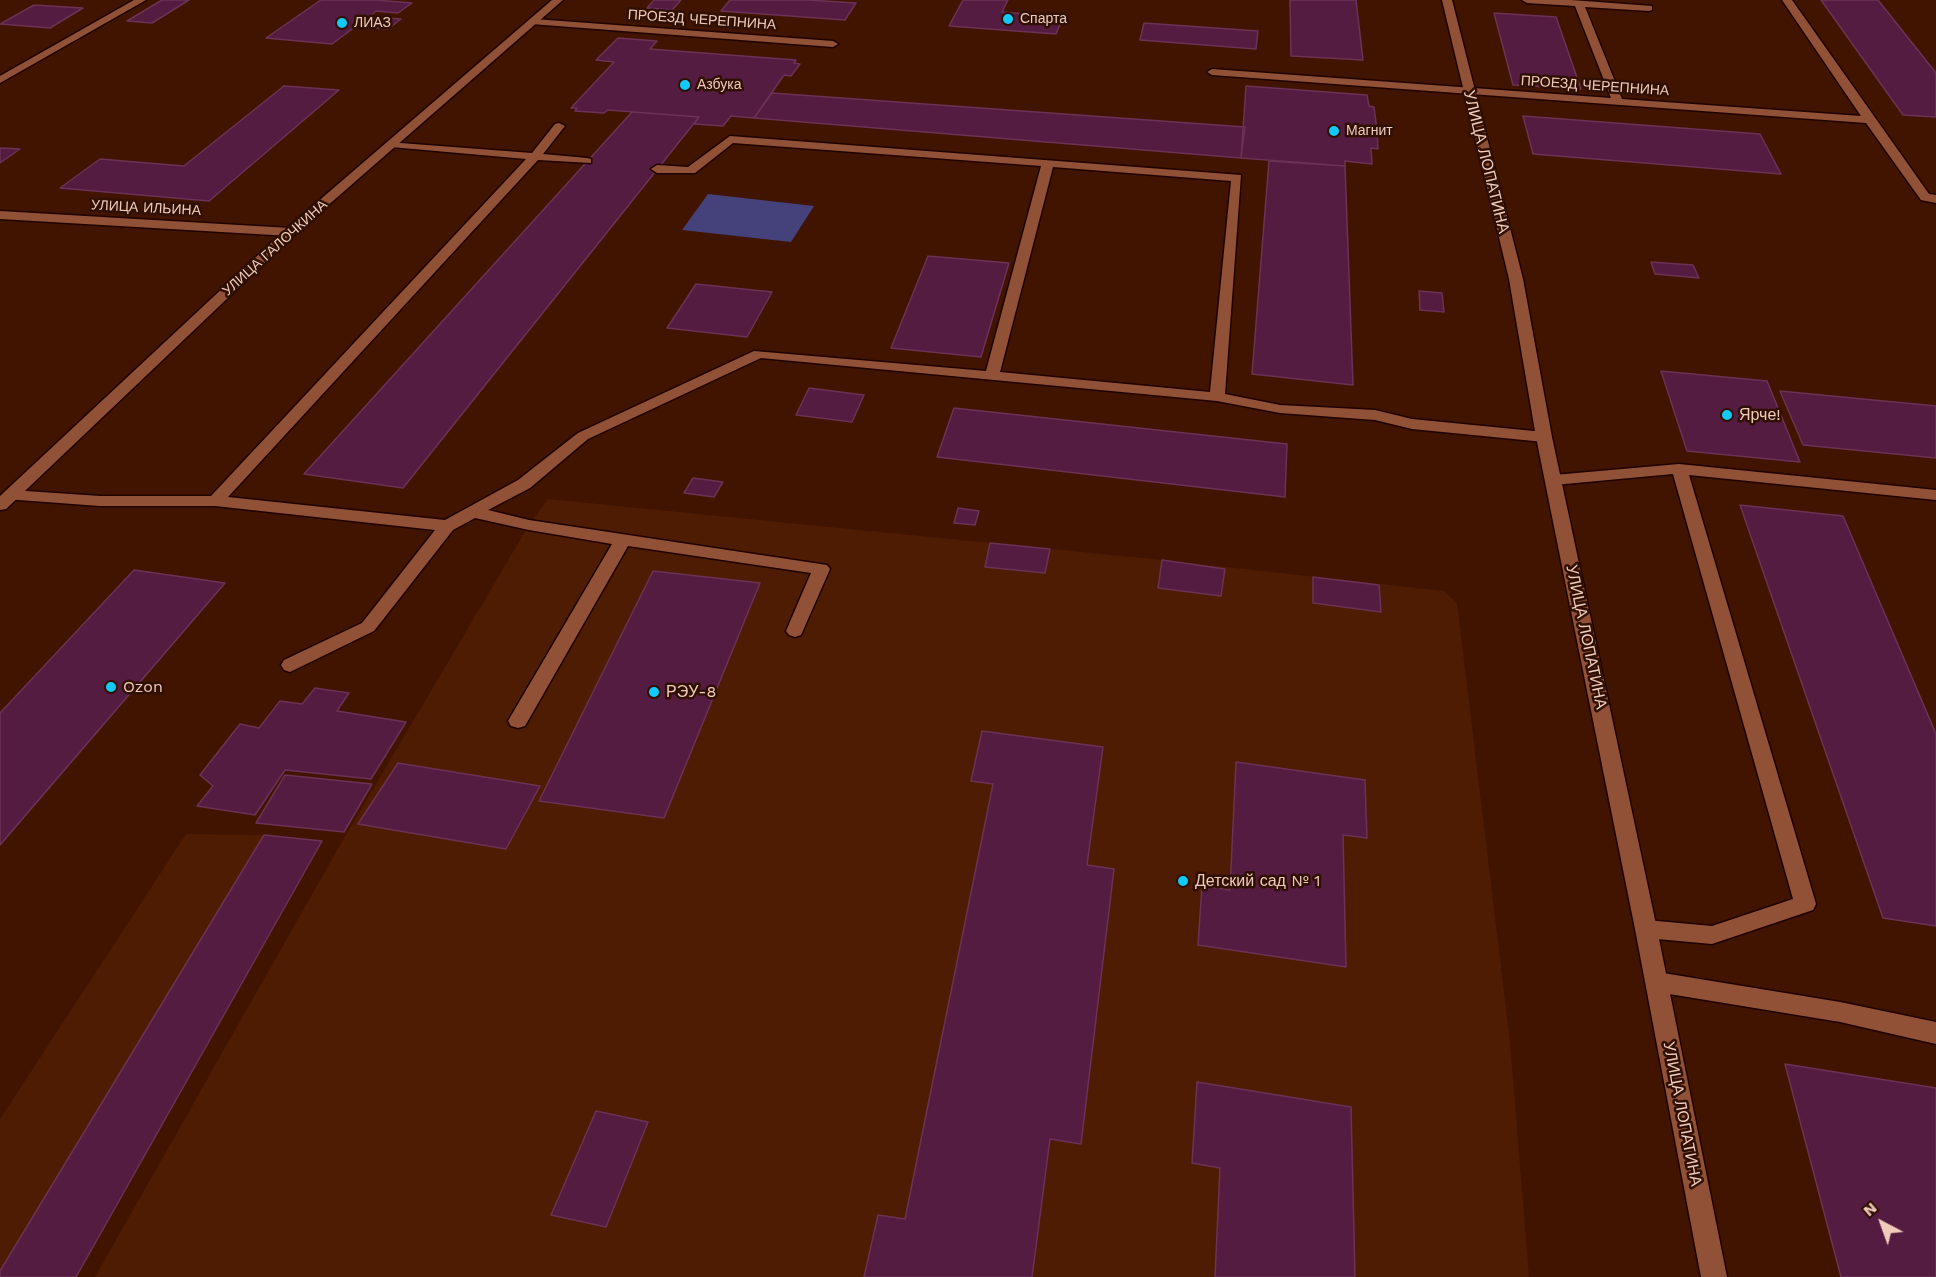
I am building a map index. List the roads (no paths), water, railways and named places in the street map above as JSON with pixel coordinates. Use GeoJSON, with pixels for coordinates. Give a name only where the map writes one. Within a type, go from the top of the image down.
{"type":"FeatureCollection","features":[{"type":"Feature","properties":{"kind":"street"},"geometry":{"type":"LineString","coordinates":[[0,80],[141,0]]}},
{"type":"Feature","properties":{"kind":"street","name":"УЛИЦА ГАЛОЧКИНА"},"geometry":{"type":"LineString","coordinates":[[5,500],[290,232],[558,0]]}},
{"type":"Feature","properties":{"kind":"street","name":"УЛИЦА ЛОПАТИНА"},"geometry":{"type":"LineString","coordinates":[[1447,0],[1516,279],[1544,437],[1657,982],[1713,1277]]}},
{"type":"Feature","properties":{"kind":"street"},"geometry":{"type":"LineString","coordinates":[[1527,0],[1649,9]]}},
{"type":"Feature","properties":{"kind":"street"},"geometry":{"type":"LineString","coordinates":[[1787,0],[1925,198],[1936,199]]}},
{"type":"Feature","properties":{"kind":"street"},"geometry":{"type":"LineString","coordinates":[[1579,4],[1618,103]]}},
{"type":"Feature","properties":{"kind":"street","name":"ПРОЕЗД ЧЕРЕПНИНА"},"geometry":{"type":"LineString","coordinates":[[534,22],[832,44]]}},
{"type":"Feature","properties":{"kind":"street","name":"ПРОЕЗД ЧЕРЕПНИНА"},"geometry":{"type":"LineString","coordinates":[[1212,72],[1869,120]]}},
{"type":"Feature","properties":{"kind":"street"},"geometry":{"type":"LineString","coordinates":[[215,501],[534,158],[559,126]]}},
{"type":"Feature","properties":{"kind":"street"},"geometry":{"type":"LineString","coordinates":[[657,169],[691,171],[730,139],[1237,178],[1217,397]]}},
{"type":"Feature","properties":{"kind":"street"},"geometry":{"type":"LineString","coordinates":[[391,144],[587,161]]}},
{"type":"Feature","properties":{"kind":"street"},"geometry":{"type":"LineString","coordinates":[[992,375],[1048,163]]}},
{"type":"Feature","properties":{"kind":"street","name":"УЛИЦА ИЛЬИНА"},"geometry":{"type":"LineString","coordinates":[[0,215],[290,232]]}},
{"type":"Feature","properties":{"kind":"street"},"geometry":{"type":"LineString","coordinates":[[290,665],[368,627],[447,526],[524,484],[582,436],[759,354],[929,372],[992,375],[1217,397],[1280,409],[1375,415],[1412,424],[1544,437]]}},
{"type":"Feature","properties":{"kind":"street"},"geometry":{"type":"LineString","coordinates":[[1646,929],[1712,935],[1805,904],[1679,469]]}},
{"type":"Feature","properties":{"kind":"street"},"geometry":{"type":"LineString","coordinates":[[1554,480],[1679,469],[1936,495]]}},
{"type":"Feature","properties":{"kind":"street"},"geometry":{"type":"LineString","coordinates":[[5,500],[215,501],[447,526]]}},
{"type":"Feature","properties":{"kind":"street"},"geometry":{"type":"LineString","coordinates":[[473,512],[529,525],[820,569],[795,632]]}},
{"type":"Feature","properties":{"kind":"street"},"geometry":{"type":"LineString","coordinates":[[518,721],[623,540]]}},
{"type":"Feature","properties":{"kind":"street"},"geometry":{"type":"LineString","coordinates":[[1657,982],[1840,1012],[1936,1033]]}},
{"type":"Feature","properties":{"kind":"place","name":"Спарта"},"geometry":{"type":"Point","coordinates":[1008,19]}},
{"type":"Feature","properties":{"kind":"place","name":"ЛИАЗ"},"geometry":{"type":"Point","coordinates":[342,23]}},
{"type":"Feature","properties":{"kind":"place","name":"Азбука"},"geometry":{"type":"Point","coordinates":[685,85]}},
{"type":"Feature","properties":{"kind":"place","name":"Магнит"},"geometry":{"type":"Point","coordinates":[1334,131]}},
{"type":"Feature","properties":{"kind":"place","name":"Ярче!"},"geometry":{"type":"Point","coordinates":[1727,415]}},
{"type":"Feature","properties":{"kind":"place","name":"Ozon"},"geometry":{"type":"Point","coordinates":[111,687]}},
{"type":"Feature","properties":{"kind":"place","name":"РЭУ-8"},"geometry":{"type":"Point","coordinates":[654,692]}},
{"type":"Feature","properties":{"kind":"place","name":"Детский сад № 1"},"geometry":{"type":"Point","coordinates":[1183,881]}}]}
